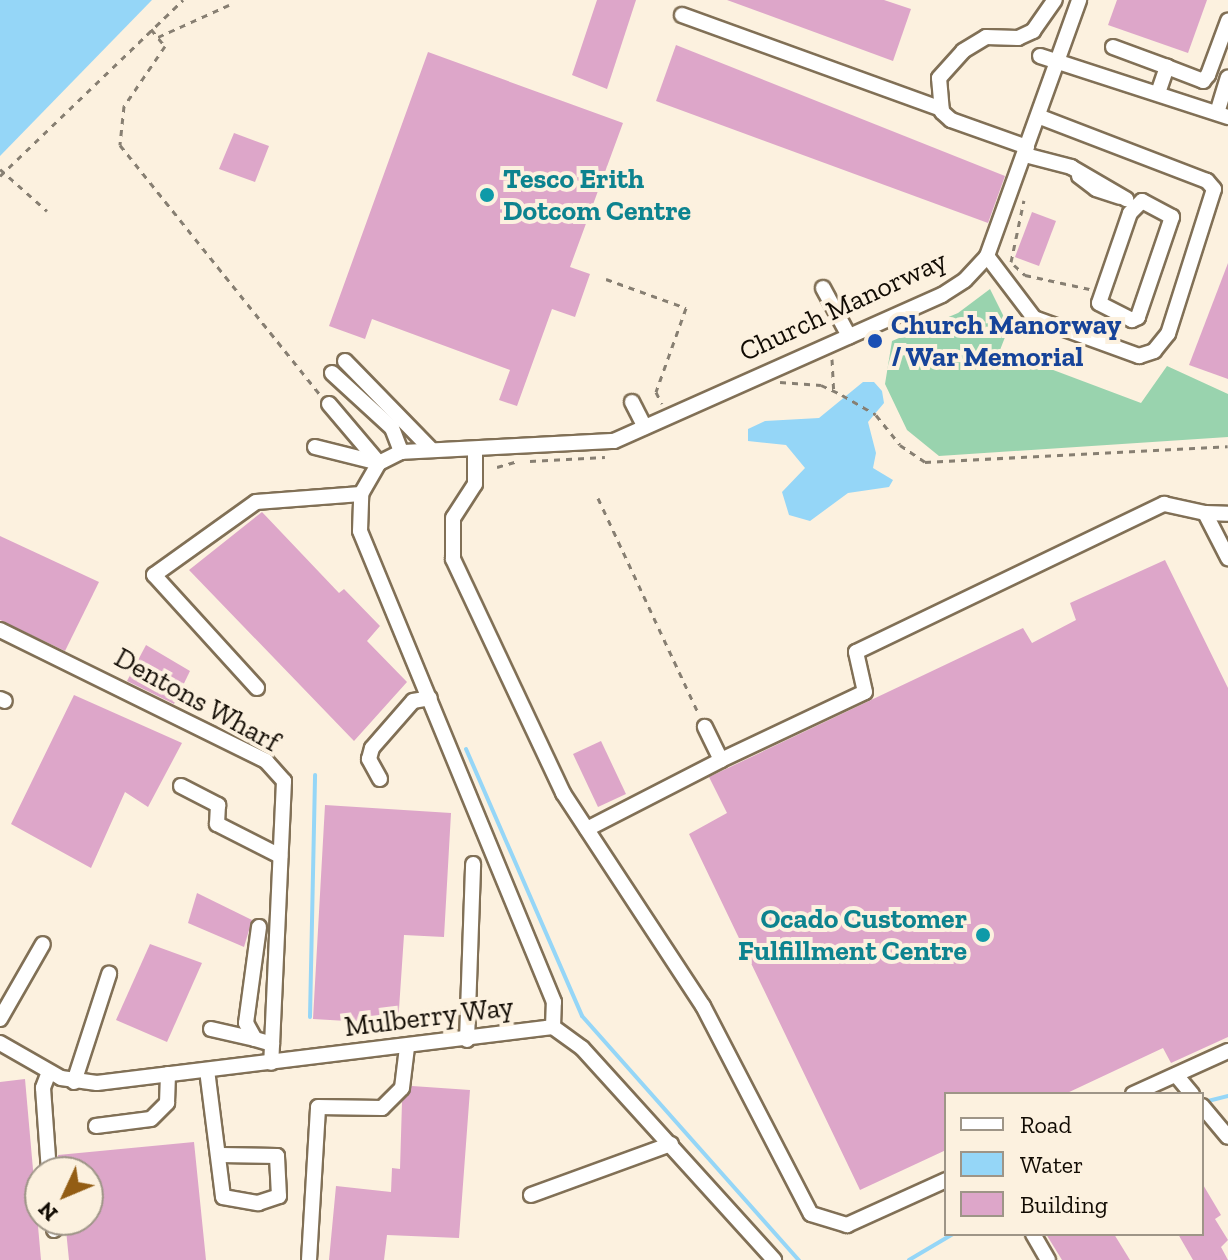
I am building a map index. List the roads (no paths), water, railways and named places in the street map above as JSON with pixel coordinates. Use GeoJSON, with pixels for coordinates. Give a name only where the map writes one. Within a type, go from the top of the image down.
{"type":"FeatureCollection","features":[{"type":"Feature","properties":{"kind":"street"},"geometry":{"type":"LineString","coordinates":[[942,109],[939,78],[950,63],[986,37],[1018,38],[1033,31],[1055,0]]}},
{"type":"Feature","properties":{"kind":"street","name":"Church Manorway"},"geometry":{"type":"LineString","coordinates":[[401,452],[593,445],[645,427],[684,406],[942,295],[987,256],[1079,0]]}},
{"type":"Feature","properties":{"kind":"street"},"geometry":{"type":"LineString","coordinates":[[682,15],[942,109],[951,120],[1071,167],[1087,184],[1130,201],[1142,201],[1172,217],[1138,317],[1132,320],[1102,309],[1102,293],[1130,201]]}},
{"type":"Feature","properties":{"kind":"street"},"geometry":{"type":"LineString","coordinates":[[1113,47],[1203,81],[1228,21]]}},
{"type":"Feature","properties":{"kind":"street"},"geometry":{"type":"LineString","coordinates":[[1040,56],[1058,58],[1222,115],[1228,78]]}},
{"type":"Feature","properties":{"kind":"street"},"geometry":{"type":"LineString","coordinates":[[1158,93],[1167,67]]}},
{"type":"Feature","properties":{"kind":"street"},"geometry":{"type":"LineString","coordinates":[[987,256],[1001,269],[1022,309],[1034,318],[1139,356],[1154,351],[1168,334],[1214,189],[1207,181],[1038,116]]}},
{"type":"Feature","properties":{"kind":"street"},"geometry":{"type":"LineString","coordinates":[[823,288],[849,336]]}},
{"type":"Feature","properties":{"kind":"street"},"geometry":{"type":"LineString","coordinates":[[345,361],[431,449]]}},
{"type":"Feature","properties":{"kind":"street"},"geometry":{"type":"LineString","coordinates":[[332,373],[392,428],[401,452],[379,463],[361,494],[360,531],[430,698],[448,755],[554,1002],[553,1027]]}},
{"type":"Feature","properties":{"kind":"street"},"geometry":{"type":"LineString","coordinates":[[632,402],[645,427]]}},
{"type":"Feature","properties":{"kind":"street"},"geometry":{"type":"LineString","coordinates":[[329,404],[379,463]]}},
{"type":"Feature","properties":{"kind":"street"},"geometry":{"type":"LineString","coordinates":[[315,447],[379,463]]}},
{"type":"Feature","properties":{"kind":"street"},"geometry":{"type":"LineString","coordinates":[[475,450],[475,484],[453,518],[453,559],[563,793],[703,1006],[811,1214],[847,1225],[944,1181]]}},
{"type":"Feature","properties":{"kind":"street"},"geometry":{"type":"LineString","coordinates":[[257,688],[154,575],[256,502],[361,494]]}},
{"type":"Feature","properties":{"kind":"street"},"geometry":{"type":"LineString","coordinates":[[587,829],[721,760],[865,692],[856,652],[1164,504],[1205,513],[1228,514]]}},
{"type":"Feature","properties":{"kind":"street"},"geometry":{"type":"LineString","coordinates":[[1205,513],[1228,558]]}},
{"type":"Feature","properties":{"kind":"street","name":"Dentons Wharf"},"geometry":{"type":"LineString","coordinates":[[0,630],[266,761],[284,781],[271,1063]]}},
{"type":"Feature","properties":{"kind":"street"},"geometry":{"type":"LineString","coordinates":[[380,779],[369,759],[372,748],[413,701],[430,698]]}},
{"type":"Feature","properties":{"kind":"street"},"geometry":{"type":"LineString","coordinates":[[705,727],[721,760]]}},
{"type":"Feature","properties":{"kind":"street"},"geometry":{"type":"LineString","coordinates":[[181,786],[218,805],[217,824],[280,856]]}},
{"type":"Feature","properties":{"kind":"street"},"geometry":{"type":"LineString","coordinates":[[467,1040],[473,864]]}},
{"type":"Feature","properties":{"kind":"street"},"geometry":{"type":"LineString","coordinates":[[255,1039],[246,1023],[259,927]]}},
{"type":"Feature","properties":{"kind":"street"},"geometry":{"type":"LineString","coordinates":[[0,1019],[43,944]]}},
{"type":"Feature","properties":{"kind":"street"},"geometry":{"type":"LineString","coordinates":[[74,1082],[109,974]]}},
{"type":"Feature","properties":{"kind":"street","name":"Mulberry Way"},"geometry":{"type":"LineString","coordinates":[[0,1043],[49,1072],[74,1082],[271,1063],[553,1027],[582,1048],[774,1260]]}},
{"type":"Feature","properties":{"kind":"street"},"geometry":{"type":"LineString","coordinates":[[211,1029],[272,1044]]}},
{"type":"Feature","properties":{"kind":"street"},"geometry":{"type":"LineString","coordinates":[[309,1260],[318,1107],[382,1108],[402,1088],[407,1047]]}},
{"type":"Feature","properties":{"kind":"street"},"geometry":{"type":"LineString","coordinates":[[1138,1092],[1228,1051]]}},
{"type":"Feature","properties":{"kind":"street"},"geometry":{"type":"LineString","coordinates":[[207,1070],[221,1155],[222,1192],[230,1201],[258,1203],[279,1196],[277,1156],[221,1155]]}},
{"type":"Feature","properties":{"kind":"street"},"geometry":{"type":"LineString","coordinates":[[48,1156],[43,1088],[49,1072]]}},
{"type":"Feature","properties":{"kind":"street"},"geometry":{"type":"LineString","coordinates":[[96,1126],[151,1119],[167,1103],[168,1074]]}},
{"type":"Feature","properties":{"kind":"street"},"geometry":{"type":"LineString","coordinates":[[1176,1075],[1190,1092]]}},
{"type":"Feature","properties":{"kind":"street"},"geometry":{"type":"LineString","coordinates":[[1204,1108],[1228,1137]]}},
{"type":"Feature","properties":{"kind":"street"},"geometry":{"type":"LineString","coordinates":[[531,1195],[671,1144]]}},
{"type":"Feature","properties":{"kind":"street"},"geometry":{"type":"LineString","coordinates":[[1034,1236],[1048,1260]]}},
{"type":"Feature","properties":{"kind":"water"},"geometry":{"type":"Polygon","coordinates":[[[0,0],[152,0],[0,156],[0,0]]]}},
{"type":"Feature","properties":{"kind":"water"},"geometry":{"type":"Polygon","coordinates":[[[863,382],[874,382],[882,391],[884,403],[868,422],[876,453],[873,468],[893,480],[889,487],[848,493],[810,521],[789,515],[782,492],[805,468],[786,445],[748,441],[748,429],[765,421],[819,418],[863,382]]]}},
{"type":"Feature","properties":{"kind":"waterway"},"geometry":{"type":"LineString","coordinates":[[466,749],[582,1016],[799,1260]]}},
{"type":"Feature","properties":{"kind":"waterway"},"geometry":{"type":"LineString","coordinates":[[310,1017],[315,775]]}},
{"type":"Feature","properties":{"kind":"waterway"},"geometry":{"type":"LineString","coordinates":[[1204,1102],[1228,1096]]}},
{"type":"Feature","properties":{"kind":"waterway"},"geometry":{"type":"LineString","coordinates":[[909,1260],[950,1236]]}},
{"type":"Feature","properties":{"kind":"place","name":"Tesco Erith Dotcom Centre"},"geometry":{"type":"Point","coordinates":[487,195]}},
{"type":"Feature","properties":{"kind":"place","name":"Church Manorway / War Memorial"},"geometry":{"type":"Point","coordinates":[875,341]}},
{"type":"Feature","properties":{"kind":"place","name":"Ocado Customer Fulfillment Centre"},"geometry":{"type":"Point","coordinates":[983,935]}}]}
